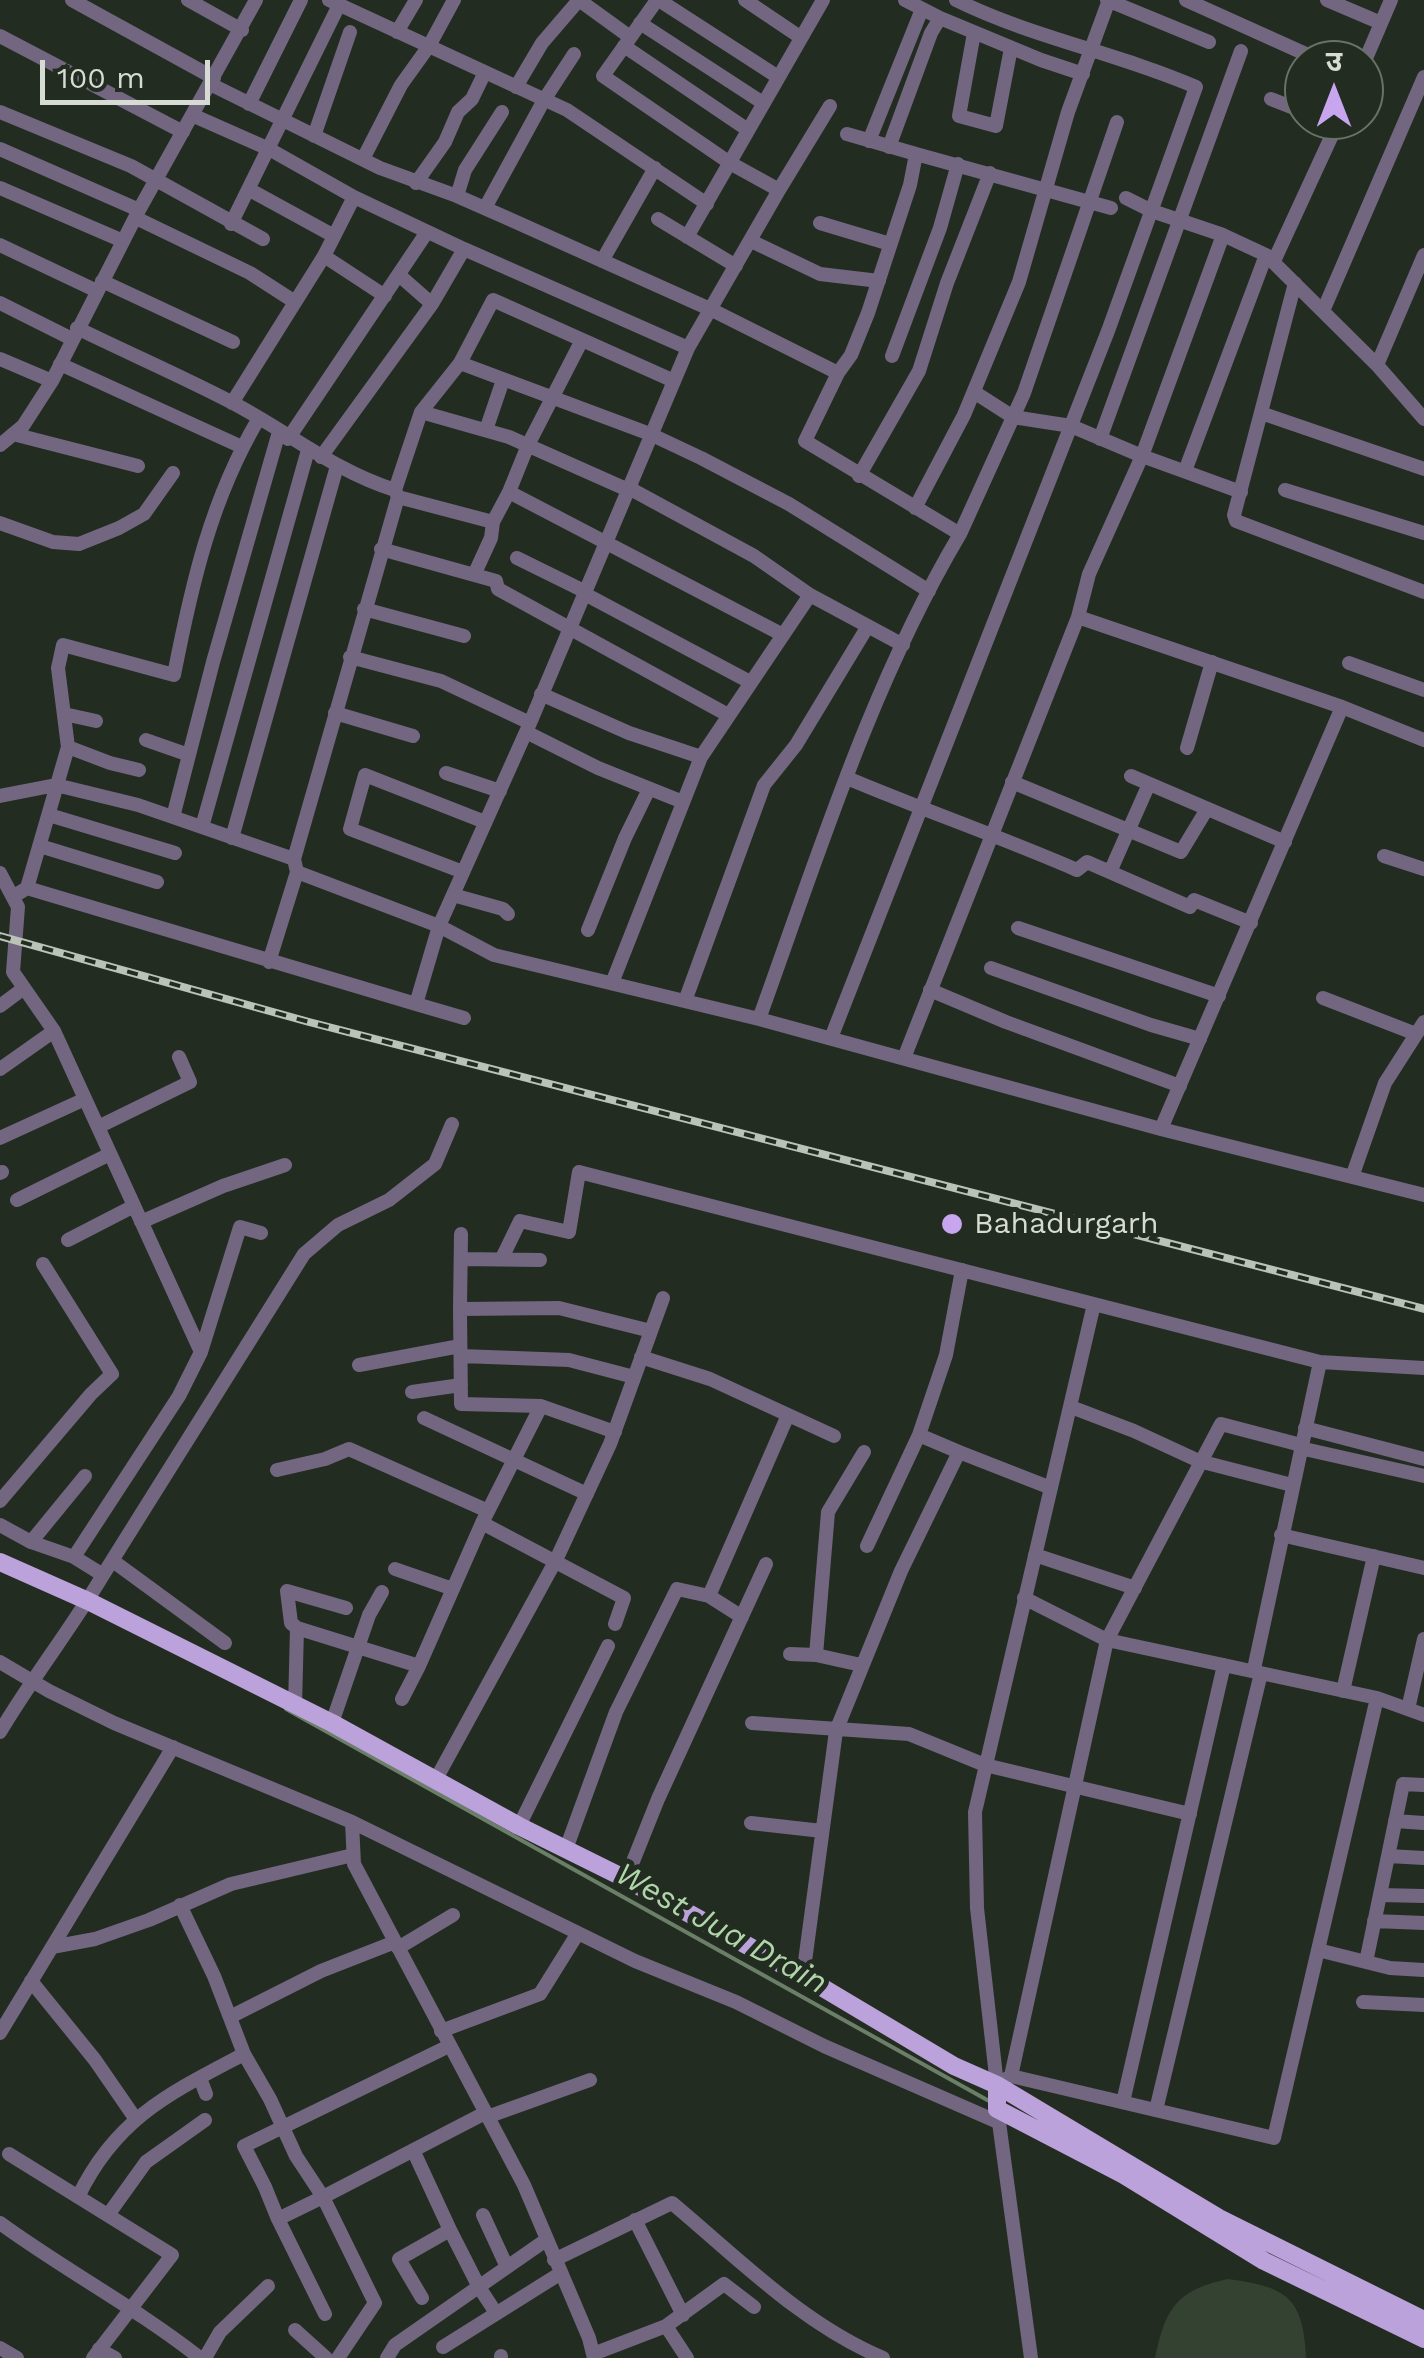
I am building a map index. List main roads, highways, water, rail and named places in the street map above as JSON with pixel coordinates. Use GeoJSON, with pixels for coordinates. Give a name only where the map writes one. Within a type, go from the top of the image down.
{"type":"FeatureCollection","features":[{"type":"Feature","properties":{"kind":"main road"},"geometry":{"type":"LineString","coordinates":[[0,1562],[88,1601],[332,1723],[803,1976],[954,2066],[1004,2080],[1218,2218],[1424,2320]]}},
{"type":"Feature","properties":{"kind":"main road"},"geometry":{"type":"LineString","coordinates":[[1004,2080],[998,2116],[1124,2176],[1264,2262],[1424,2339]]}},
{"type":"Feature","properties":{"kind":"waterway","name":"West Jua Drain"},"geometry":{"type":"LineString","coordinates":[[286,1709],[989,2101]]}},
{"type":"Feature","properties":{"kind":"railway"},"geometry":{"type":"LineString","coordinates":[[0,936],[309,1022],[1424,1309]]}},
{"type":"Feature","properties":{"kind":"place","name":"Bahadurgarh"},"geometry":{"type":"Point","coordinates":[952,1224]}}]}
